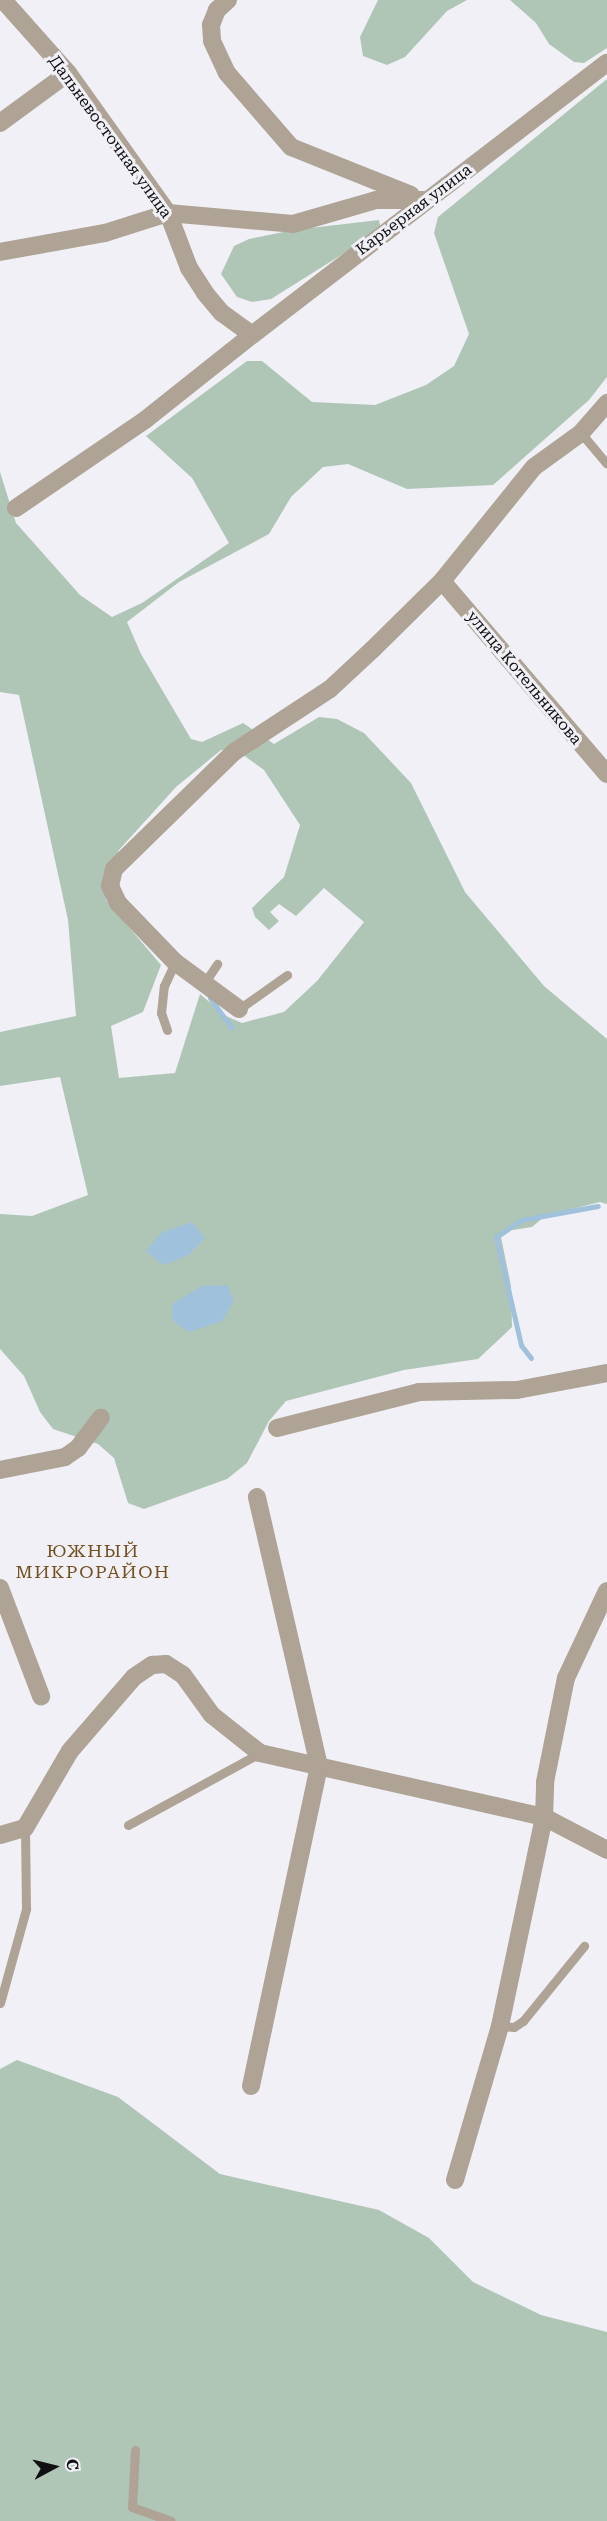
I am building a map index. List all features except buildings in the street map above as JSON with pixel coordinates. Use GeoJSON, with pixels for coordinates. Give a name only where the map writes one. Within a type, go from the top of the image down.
{"type":"FeatureCollection","features":[{"type":"Feature","properties":{"kind":"street","name":"Дальневосточная улица"},"geometry":{"type":"LineString","coordinates":[[3,0],[68,73],[168,213],[189,268],[222,313],[252,335]]}},
{"type":"Feature","properties":{"kind":"street"},"geometry":{"type":"LineString","coordinates":[[228,0],[217,10],[211,25],[212,41],[227,72],[291,147],[319,162],[424,200]]}},
{"type":"Feature","properties":{"kind":"street","name":"Карьерная улица"},"geometry":{"type":"LineString","coordinates":[[16,508],[145,420],[424,200],[607,63]]}},
{"type":"Feature","properties":{"kind":"street"},"geometry":{"type":"LineString","coordinates":[[0,123],[68,73]]}},
{"type":"Feature","properties":{"kind":"street"},"geometry":{"type":"LineString","coordinates":[[0,252],[105,232],[168,213],[292,224],[376,200],[424,200]]}},
{"type":"Feature","properties":{"kind":"street"},"geometry":{"type":"LineString","coordinates":[[239,1009],[175,962],[118,903],[111,877],[207,775],[234,752],[330,690],[442,581],[534,467],[581,433],[607,403]]}},
{"type":"Feature","properties":{"kind":"street","name":"улица Котельникова"},"geometry":{"type":"LineString","coordinates":[[442,581],[607,774]]}},
{"type":"Feature","properties":{"kind":"street"},"geometry":{"type":"LineString","coordinates":[[277,1428],[419,1392],[517,1390],[607,1373]]}},
{"type":"Feature","properties":{"kind":"street"},"geometry":{"type":"LineString","coordinates":[[0,1470],[64,1457],[78,1448],[100,1418]]}},
{"type":"Feature","properties":{"kind":"street"},"geometry":{"type":"LineString","coordinates":[[251,2086],[319,1766],[256,1497]]}},
{"type":"Feature","properties":{"kind":"street"},"geometry":{"type":"LineString","coordinates":[[0,1588],[41,1696]]}},
{"type":"Feature","properties":{"kind":"street"},"geometry":{"type":"LineString","coordinates":[[455,2180],[500,2026],[544,1817],[545,1782],[566,1678],[603,1614],[607,1591]]}},
{"type":"Feature","properties":{"kind":"street"},"geometry":{"type":"LineString","coordinates":[[0,1834],[25,1828],[70,1751],[134,1677],[152,1665],[166,1664],[183,1675],[212,1715],[260,1753],[544,1817],[607,1850]]}},
{"type":"Feature","properties":{"kind":"lane"},"geometry":{"type":"LineString","coordinates":[[581,433],[607,464]]}},
{"type":"Feature","properties":{"kind":"lane"},"geometry":{"type":"LineString","coordinates":[[167,1030],[161,1013],[164,986],[175,962]]}},
{"type":"Feature","properties":{"kind":"lane"},"geometry":{"type":"LineString","coordinates":[[205,982],[217,964]]}},
{"type":"Feature","properties":{"kind":"lane"},"geometry":{"type":"LineString","coordinates":[[239,1009],[287,975]]}},
{"type":"Feature","properties":{"kind":"lane"},"geometry":{"type":"LineString","coordinates":[[128,1825],[260,1753]]}},
{"type":"Feature","properties":{"kind":"lane"},"geometry":{"type":"LineString","coordinates":[[0,2003],[26,1909],[25,1828]]}},
{"type":"Feature","properties":{"kind":"lane"},"geometry":{"type":"LineString","coordinates":[[500,2026],[514,2027],[522,2021],[584,1946]]}},
{"type":"Feature","properties":{"kind":"lane"},"geometry":{"type":"LineString","coordinates":[[135,2450],[132,2507],[171,2521]]}},
{"type":"Feature","properties":{"kind":"green space"},"geometry":{"type":"Polygon","coordinates":[[[378,0],[467,0],[447,11],[405,57],[387,65],[363,56],[360,37],[378,0]]]}},
{"type":"Feature","properties":{"kind":"green space"},"geometry":{"type":"Polygon","coordinates":[[[510,0],[607,0],[607,48],[584,63],[574,62],[549,44],[536,23],[510,0]]]}},
{"type":"Feature","properties":{"kind":"green space"},"geometry":{"type":"Polygon","coordinates":[[[607,79],[607,377],[589,400],[493,485],[407,489],[348,464],[323,467],[291,497],[269,534],[179,582],[127,622],[141,654],[191,739],[202,742],[243,723],[274,744],[319,717],[337,719],[364,733],[411,783],[465,892],[544,986],[607,1039],[607,1204],[600,1202],[545,1216],[532,1227],[500,1232],[511,1286],[512,1327],[478,1359],[404,1370],[286,1401],[269,1421],[247,1463],[227,1479],[144,1509],[128,1503],[114,1458],[98,1444],[53,1429],[40,1412],[24,1376],[0,1349],[0,1214],[32,1216],[88,1195],[60,1077],[0,1086],[0,1032],[76,1016],[68,920],[19,695],[0,692],[0,472],[16,523],[80,595],[112,617],[142,603],[229,543],[192,478],[146,436],[247,361],[262,361],[312,402],[375,405],[426,385],[454,366],[469,334],[434,233],[438,217],[607,79]],[[235,749],[221,750],[176,787],[119,850],[109,872],[106,900],[161,965],[143,1012],[111,1026],[119,1078],[175,1073],[200,994],[226,1016],[242,1023],[284,1012],[317,981],[364,922],[324,888],[296,916],[279,904],[270,912],[279,921],[269,930],[255,917],[252,908],[284,877],[300,825],[264,770],[235,749]]]}},
{"type":"Feature","properties":{"kind":"green space"},"geometry":{"type":"Polygon","coordinates":[[[379,220],[381,230],[271,299],[252,302],[237,297],[221,274],[234,246],[249,239],[293,230],[379,220]]]}},
{"type":"Feature","properties":{"kind":"green space"},"geometry":{"type":"Polygon","coordinates":[[[17,2060],[118,2097],[220,2174],[379,2210],[429,2238],[473,2282],[541,2315],[607,2332],[607,2521],[0,2521],[0,2069],[17,2060]]]}},
{"type":"Feature","properties":{"kind":"water"},"geometry":{"type":"Polygon","coordinates":[[[192,1222],[205,1238],[189,1255],[163,1265],[146,1251],[161,1233],[192,1222]]]}},
{"type":"Feature","properties":{"kind":"water"},"geometry":{"type":"Polygon","coordinates":[[[227,1285],[234,1301],[222,1321],[189,1332],[173,1321],[172,1304],[202,1286],[227,1285]]]}},
{"type":"Feature","properties":{"kind":"waterway"},"geometry":{"type":"LineString","coordinates":[[210,998],[232,1028]]}},
{"type":"Feature","properties":{"kind":"waterway"},"geometry":{"type":"LineString","coordinates":[[531,1358],[521,1345],[496,1237],[521,1220],[598,1206]]}},
{"type":"Feature","properties":{"kind":"district","name":"ЮЖНЫЙ МИКРОРАЙОН"},"geometry":{"type":"Point","coordinates":[93,1562]}}]}
